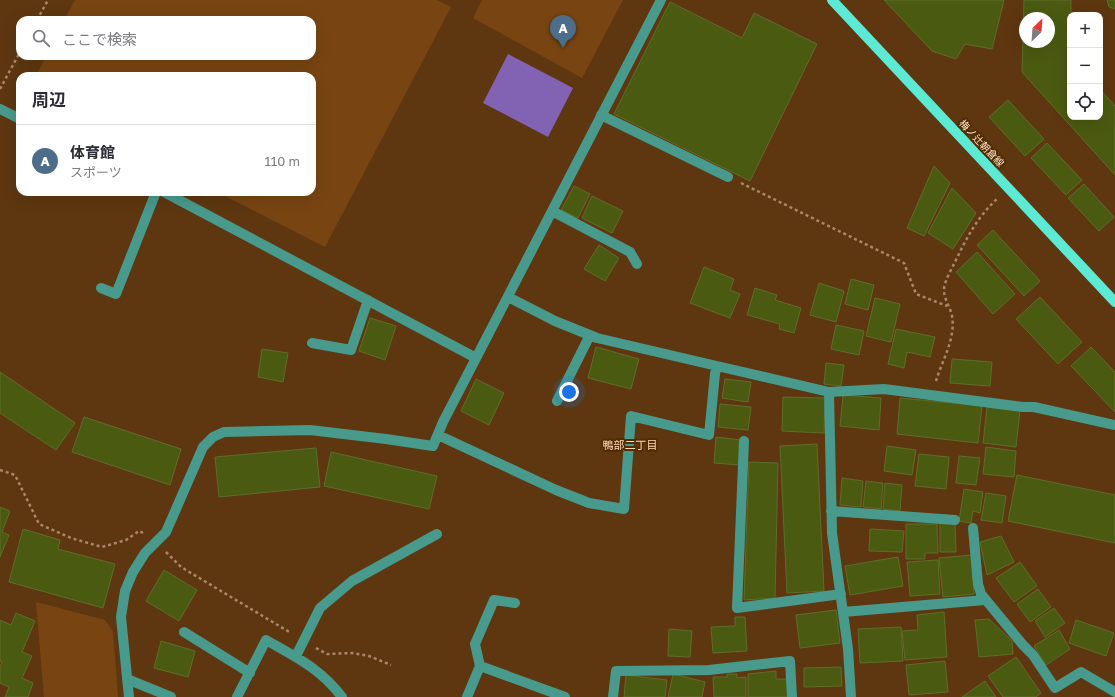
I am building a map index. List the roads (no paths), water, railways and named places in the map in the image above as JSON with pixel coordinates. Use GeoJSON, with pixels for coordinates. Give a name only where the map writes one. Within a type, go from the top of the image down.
{"type":"FeatureCollection","features":[{"type":"Feature","properties":{"kind":"main road","name":"梅ノ辻朝倉線"},"geometry":{"type":"LineString","coordinates":[[832,0],[1115,302]]}},
{"type":"Feature","properties":{"kind":"street"},"geometry":{"type":"LineString","coordinates":[[129,697],[121,617],[125,591],[133,572],[145,553],[166,532],[203,447],[213,437],[224,432],[310,430],[432,446],[660,0]]}},
{"type":"Feature","properties":{"kind":"street"},"geometry":{"type":"LineString","coordinates":[[0,109],[16,117]]}},
{"type":"Feature","properties":{"kind":"street"},"geometry":{"type":"LineString","coordinates":[[601,115],[728,176]]}},
{"type":"Feature","properties":{"kind":"street"},"geometry":{"type":"LineString","coordinates":[[101,288],[116,294],[154,196]]}},
{"type":"Feature","properties":{"kind":"street"},"geometry":{"type":"LineString","coordinates":[[172,196],[476,358]]}},
{"type":"Feature","properties":{"kind":"street"},"geometry":{"type":"LineString","coordinates":[[552,211],[630,252],[637,264]]}},
{"type":"Feature","properties":{"kind":"street"},"geometry":{"type":"LineString","coordinates":[[508,297],[555,321],[590,335],[829,392],[884,389],[931,396],[1034,407],[1115,425]]}},
{"type":"Feature","properties":{"kind":"street"},"geometry":{"type":"LineString","coordinates":[[312,343],[351,350],[368,300]]}},
{"type":"Feature","properties":{"kind":"street"},"geometry":{"type":"LineString","coordinates":[[557,401],[590,335]]}},
{"type":"Feature","properties":{"kind":"street"},"geometry":{"type":"LineString","coordinates":[[438,435],[556,490],[589,503],[624,509],[631,416],[709,435],[717,366]]}},
{"type":"Feature","properties":{"kind":"street"},"geometry":{"type":"LineString","coordinates":[[829,392],[832,533],[848,649],[851,697]]}},
{"type":"Feature","properties":{"kind":"street"},"geometry":{"type":"LineString","coordinates":[[744,441],[738,608],[841,594]]}},
{"type":"Feature","properties":{"kind":"street"},"geometry":{"type":"LineString","coordinates":[[831,511],[955,520]]}},
{"type":"Feature","properties":{"kind":"street"},"geometry":{"type":"LineString","coordinates":[[973,528],[978,584],[981,594],[1033,655],[1055,688],[1081,672],[1115,692]]}},
{"type":"Feature","properties":{"kind":"street"},"geometry":{"type":"LineString","coordinates":[[296,656],[320,608],[352,581],[437,534]]}},
{"type":"Feature","properties":{"kind":"street"},"geometry":{"type":"LineString","coordinates":[[467,697],[480,666],[475,644],[494,600],[515,603]]}},
{"type":"Feature","properties":{"kind":"street"},"geometry":{"type":"LineString","coordinates":[[843,612],[985,600]]}},
{"type":"Feature","properties":{"kind":"street"},"geometry":{"type":"LineString","coordinates":[[184,632],[250,673]]}},
{"type":"Feature","properties":{"kind":"street"},"geometry":{"type":"LineString","coordinates":[[237,697],[266,640],[296,656],[321,673],[342,697]]}},
{"type":"Feature","properties":{"kind":"street"},"geometry":{"type":"LineString","coordinates":[[613,697],[616,671],[709,670],[790,661],[792,697]]}},
{"type":"Feature","properties":{"kind":"street"},"geometry":{"type":"LineString","coordinates":[[480,666],[565,697]]}},
{"type":"Feature","properties":{"kind":"street"},"geometry":{"type":"LineString","coordinates":[[127,679],[171,697]]}},
{"type":"Feature","properties":{"kind":"place","name":"体育館"},"geometry":{"type":"Point","coordinates":[563,48]}},
{"type":"Feature","properties":{"kind":"district","name":"鴨部二丁目"},"geometry":{"type":"Point","coordinates":[630,445]}}]}
